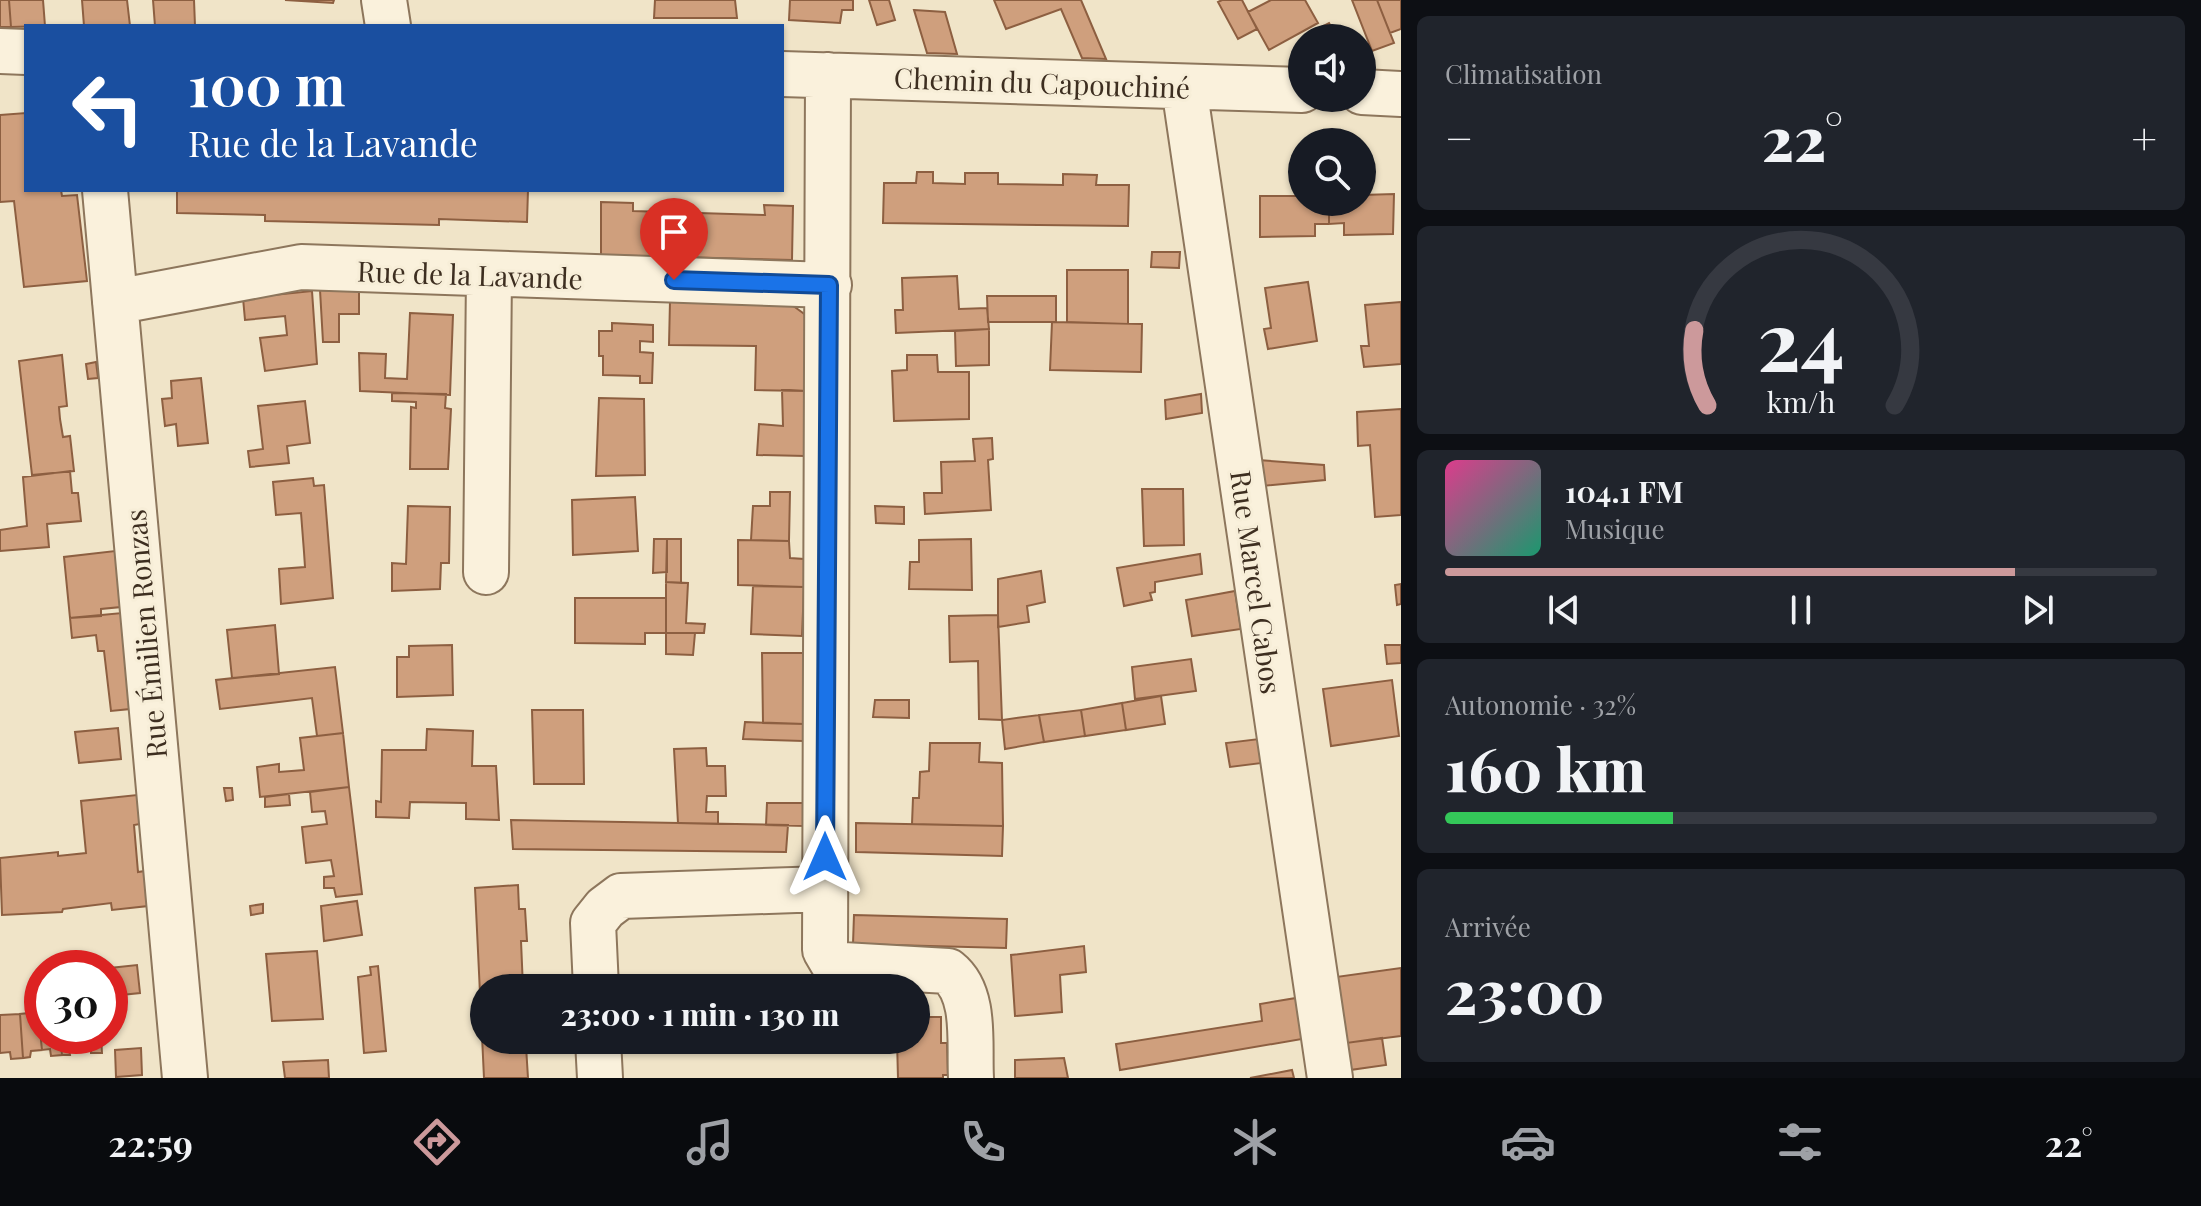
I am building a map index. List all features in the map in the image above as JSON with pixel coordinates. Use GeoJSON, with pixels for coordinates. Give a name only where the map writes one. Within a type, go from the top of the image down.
{"type":"FeatureCollection","features":[{"type":"Feature","properties":{"kind":"street"},"geometry":{"type":"LineString","coordinates":[[384,0],[388,24]]}},
{"type":"Feature","properties":{"kind":"street"},"geometry":{"type":"LineString","coordinates":[[0,51],[24,52]]}},
{"type":"Feature","properties":{"kind":"street","name":"Chemin du Capouchiné"},"geometry":{"type":"LineString","coordinates":[[784,74],[1288,90]]}},
{"type":"Feature","properties":{"kind":"street"},"geometry":{"type":"LineString","coordinates":[[828,75],[825,950],[832,962],[843,965],[948,971],[960,980],[967,999],[971,1078]]}},
{"type":"Feature","properties":{"kind":"street","name":"Rue Marcel Cabos"},"geometry":{"type":"LineString","coordinates":[[1184,87],[1330,1078]]}},
{"type":"Feature","properties":{"kind":"street"},"geometry":{"type":"LineString","coordinates":[[1376,93],[1401,94]]}},
{"type":"Feature","properties":{"kind":"street","name":"Rue Émilien Ronzas"},"geometry":{"type":"LineString","coordinates":[[105,192],[185,1078]]}},
{"type":"Feature","properties":{"kind":"street","name":"Rue de la Lavande"},"geometry":{"type":"LineString","coordinates":[[115,302],[301,267],[829,285]]}},
{"type":"Feature","properties":{"kind":"street"},"geometry":{"type":"LineString","coordinates":[[486,572],[489,274]]}},
{"type":"Feature","properties":{"kind":"street"},"geometry":{"type":"LineString","coordinates":[[595,974],[593,923],[605,908],[621,896],[824,889]]}},
{"type":"Feature","properties":{"kind":"street"},"geometry":{"type":"LineString","coordinates":[[599,1054],[600,1078]]}},
{"type":"Feature","properties":{"kind":"building"},"geometry":{"type":"Polygon","coordinates":[[[0,0],[9,0],[11,27],[0,27],[0,0]]]}},
{"type":"Feature","properties":{"kind":"building"},"geometry":{"type":"Polygon","coordinates":[[[9,0],[43,0],[45,24],[11,27],[9,0]]]}},
{"type":"Feature","properties":{"kind":"building"},"geometry":{"type":"Polygon","coordinates":[[[82,0],[127,0],[130,24],[84,24],[82,0]]]}},
{"type":"Feature","properties":{"kind":"building"},"geometry":{"type":"Polygon","coordinates":[[[153,0],[194,0],[195,24],[155,24],[153,0]]]}},
{"type":"Feature","properties":{"kind":"building"},"geometry":{"type":"Polygon","coordinates":[[[285,0],[334,0],[333,3],[285,0]]]}},
{"type":"Feature","properties":{"kind":"building"},"geometry":{"type":"Polygon","coordinates":[[[655,0],[735,0],[737,18],[654,18],[655,0]]]}},
{"type":"Feature","properties":{"kind":"building"},"geometry":{"type":"Polygon","coordinates":[[[790,0],[853,0],[853,10],[842,10],[840,23],[789,20],[790,0]]]}},
{"type":"Feature","properties":{"kind":"building"},"geometry":{"type":"Polygon","coordinates":[[[869,0],[889,0],[895,20],[877,25],[869,0]]]}},
{"type":"Feature","properties":{"kind":"building"},"geometry":{"type":"Polygon","coordinates":[[[994,0],[1081,0],[1106,59],[1082,58],[1061,9],[1006,29],[994,0]]]}},
{"type":"Feature","properties":{"kind":"building"},"geometry":{"type":"Polygon","coordinates":[[[1242,0],[1257,29],[1238,39],[1218,2],[1242,0]]]}},
{"type":"Feature","properties":{"kind":"building"},"geometry":{"type":"Polygon","coordinates":[[[1271,0],[1305,0],[1318,23],[1288,24],[1288,40],[1269,50],[1248,12],[1271,0]]]}},
{"type":"Feature","properties":{"kind":"building"},"geometry":{"type":"Polygon","coordinates":[[[1352,0],[1377,0],[1394,43],[1376,50],[1376,24],[1361,24],[1352,0]]]}},
{"type":"Feature","properties":{"kind":"building"},"geometry":{"type":"Polygon","coordinates":[[[1377,0],[1401,0],[1401,29],[1390,33],[1377,0]]]}},
{"type":"Feature","properties":{"kind":"building"},"geometry":{"type":"Polygon","coordinates":[[[914,10],[945,12],[957,54],[927,53],[914,10]]]}},
{"type":"Feature","properties":{"kind":"building"},"geometry":{"type":"Polygon","coordinates":[[[24,113],[24,192],[77,195],[87,281],[24,287],[14,201],[0,202],[0,115],[24,113]]]}},
{"type":"Feature","properties":{"kind":"building"},"geometry":{"type":"Polygon","coordinates":[[[917,172],[933,172],[933,183],[965,184],[965,173],[998,173],[998,184],[1063,185],[1063,174],[1097,175],[1096,185],[1129,185],[1128,226],[883,223],[884,183],[916,183],[917,172]]]}},
{"type":"Feature","properties":{"kind":"building"},"geometry":{"type":"Polygon","coordinates":[[[177,192],[528,192],[527,222],[439,219],[439,225],[265,221],[265,215],[177,213],[177,192]]]}},
{"type":"Feature","properties":{"kind":"building"},"geometry":{"type":"Polygon","coordinates":[[[1394,194],[1393,234],[1344,235],[1344,223],[1329,224],[1329,216],[1376,216],[1376,195],[1394,194]]]}},
{"type":"Feature","properties":{"kind":"building"},"geometry":{"type":"Polygon","coordinates":[[[1260,196],[1288,196],[1288,216],[1329,216],[1329,224],[1315,224],[1315,236],[1260,237],[1260,196]]]}},
{"type":"Feature","properties":{"kind":"building"},"geometry":{"type":"Polygon","coordinates":[[[601,202],[633,203],[633,211],[765,215],[764,205],[793,206],[792,260],[601,255],[601,202]]]}},
{"type":"Feature","properties":{"kind":"building"},"geometry":{"type":"Polygon","coordinates":[[[1152,252],[1180,252],[1179,268],[1151,267],[1152,252]]]}},
{"type":"Feature","properties":{"kind":"building"},"geometry":{"type":"Polygon","coordinates":[[[1067,270],[1128,270],[1128,324],[1067,322],[1067,270]]]}},
{"type":"Feature","properties":{"kind":"building"},"geometry":{"type":"Polygon","coordinates":[[[957,276],[959,309],[987,308],[989,329],[896,333],[895,310],[903,310],[902,278],[957,276]]]}},
{"type":"Feature","properties":{"kind":"building"},"geometry":{"type":"Polygon","coordinates":[[[1308,282],[1317,341],[1268,349],[1264,329],[1271,328],[1265,288],[1308,282]]]}},
{"type":"Feature","properties":{"kind":"building"},"geometry":{"type":"Polygon","coordinates":[[[320,290],[359,291],[359,314],[339,314],[339,342],[323,342],[320,290]]]}},
{"type":"Feature","properties":{"kind":"building"},"geometry":{"type":"Polygon","coordinates":[[[312,291],[317,364],[265,371],[260,338],[287,335],[285,316],[245,320],[243,298],[312,291]]]}},
{"type":"Feature","properties":{"kind":"building"},"geometry":{"type":"Polygon","coordinates":[[[987,296],[1056,296],[1056,322],[988,322],[987,296]]]}},
{"type":"Feature","properties":{"kind":"building"},"geometry":{"type":"Polygon","coordinates":[[[670,301],[792,305],[807,316],[806,391],[755,390],[756,346],[669,345],[670,301]]]}},
{"type":"Feature","properties":{"kind":"building"},"geometry":{"type":"Polygon","coordinates":[[[1401,302],[1401,364],[1364,367],[1361,346],[1369,346],[1365,305],[1401,302]]]}},
{"type":"Feature","properties":{"kind":"building"},"geometry":{"type":"Polygon","coordinates":[[[410,313],[453,315],[450,395],[360,391],[359,353],[386,354],[385,378],[407,379],[410,313]]]}},
{"type":"Feature","properties":{"kind":"building"},"geometry":{"type":"Polygon","coordinates":[[[1052,322],[1142,324],[1141,372],[1050,370],[1052,322]]]}},
{"type":"Feature","properties":{"kind":"building"},"geometry":{"type":"Polygon","coordinates":[[[612,323],[653,325],[653,342],[640,341],[640,352],[653,353],[652,383],[640,383],[640,376],[603,375],[599,331],[612,331],[612,323]]]}},
{"type":"Feature","properties":{"kind":"building"},"geometry":{"type":"Polygon","coordinates":[[[989,329],[989,365],[956,366],[955,331],[989,329]]]}},
{"type":"Feature","properties":{"kind":"building"},"geometry":{"type":"Polygon","coordinates":[[[62,355],[67,406],[59,407],[60,419],[63,437],[70,436],[74,471],[32,475],[19,361],[62,355]]]}},
{"type":"Feature","properties":{"kind":"building"},"geometry":{"type":"Polygon","coordinates":[[[907,355],[937,355],[938,372],[969,372],[969,419],[894,421],[892,371],[907,370],[907,355]]]}},
{"type":"Feature","properties":{"kind":"building"},"geometry":{"type":"Polygon","coordinates":[[[96,362],[98,378],[88,379],[86,364],[96,362]]]}},
{"type":"Feature","properties":{"kind":"building"},"geometry":{"type":"Polygon","coordinates":[[[201,378],[208,443],[178,446],[176,424],[165,426],[162,399],[172,398],[171,381],[201,378]]]}},
{"type":"Feature","properties":{"kind":"building"},"geometry":{"type":"Polygon","coordinates":[[[782,390],[806,391],[805,456],[757,455],[759,424],[783,426],[782,390]]]}},
{"type":"Feature","properties":{"kind":"building"},"geometry":{"type":"Polygon","coordinates":[[[392,393],[446,394],[445,408],[451,409],[448,469],[410,469],[411,407],[416,408],[416,402],[392,401],[392,393]]]}},
{"type":"Feature","properties":{"kind":"building"},"geometry":{"type":"Polygon","coordinates":[[[1201,394],[1202,413],[1166,419],[1165,400],[1201,394]]]}},
{"type":"Feature","properties":{"kind":"building"},"geometry":{"type":"Polygon","coordinates":[[[599,398],[644,399],[645,475],[596,476],[599,398]]]}},
{"type":"Feature","properties":{"kind":"building"},"geometry":{"type":"Polygon","coordinates":[[[305,401],[310,443],[287,446],[289,463],[250,467],[248,451],[263,449],[258,406],[305,401]]]}},
{"type":"Feature","properties":{"kind":"building"},"geometry":{"type":"Polygon","coordinates":[[[1401,409],[1401,515],[1375,517],[1370,445],[1358,446],[1357,412],[1401,409]]]}},
{"type":"Feature","properties":{"kind":"building"},"geometry":{"type":"Polygon","coordinates":[[[992,438],[993,459],[988,460],[991,510],[925,514],[924,493],[942,493],[941,462],[975,461],[973,439],[992,438]]]}},
{"type":"Feature","properties":{"kind":"building"},"geometry":{"type":"Polygon","coordinates":[[[1258,460],[1324,465],[1325,480],[1262,486],[1258,460]]]}},
{"type":"Feature","properties":{"kind":"building"},"geometry":{"type":"Polygon","coordinates":[[[70,471],[72,493],[78,493],[81,521],[47,524],[49,547],[0,551],[0,530],[27,526],[23,477],[70,471]]]}},
{"type":"Feature","properties":{"kind":"building"},"geometry":{"type":"Polygon","coordinates":[[[313,478],[314,486],[324,485],[333,598],[281,604],[279,569],[305,567],[301,513],[276,515],[273,482],[313,478]]]}},
{"type":"Feature","properties":{"kind":"building"},"geometry":{"type":"Polygon","coordinates":[[[1142,489],[1183,489],[1184,545],[1144,546],[1142,489]]]}},
{"type":"Feature","properties":{"kind":"building"},"geometry":{"type":"Polygon","coordinates":[[[770,492],[790,492],[789,541],[751,540],[753,506],[770,506],[770,492]]]}},
{"type":"Feature","properties":{"kind":"building"},"geometry":{"type":"Polygon","coordinates":[[[635,497],[638,551],[573,555],[572,500],[635,497]]]}},
{"type":"Feature","properties":{"kind":"building"},"geometry":{"type":"Polygon","coordinates":[[[408,506],[450,507],[449,563],[441,563],[440,589],[392,591],[392,563],[406,564],[408,506]]]}},
{"type":"Feature","properties":{"kind":"building"},"geometry":{"type":"Polygon","coordinates":[[[875,506],[904,507],[904,524],[876,523],[875,506]]]}},
{"type":"Feature","properties":{"kind":"building"},"geometry":{"type":"Polygon","coordinates":[[[654,539],[667,539],[667,572],[653,573],[654,539]]]}},
{"type":"Feature","properties":{"kind":"building"},"geometry":{"type":"Polygon","coordinates":[[[667,539],[681,539],[681,583],[666,582],[667,539]]]}},
{"type":"Feature","properties":{"kind":"building"},"geometry":{"type":"Polygon","coordinates":[[[971,539],[972,590],[909,589],[910,562],[919,562],[919,540],[971,539]]]}},
{"type":"Feature","properties":{"kind":"building"},"geometry":{"type":"Polygon","coordinates":[[[738,540],[789,541],[790,558],[804,559],[804,587],[738,585],[738,540]]]}},
{"type":"Feature","properties":{"kind":"building"},"geometry":{"type":"Polygon","coordinates":[[[115,551],[121,607],[101,609],[101,616],[70,618],[64,557],[115,551]]]}},
{"type":"Feature","properties":{"kind":"building"},"geometry":{"type":"Polygon","coordinates":[[[1200,554],[1202,574],[1155,582],[1155,592],[1150,593],[1152,600],[1124,606],[1117,568],[1200,554]]]}},
{"type":"Feature","properties":{"kind":"building"},"geometry":{"type":"Polygon","coordinates":[[[1041,571],[1045,602],[1027,606],[1029,622],[998,627],[998,579],[1041,571]]]}},
{"type":"Feature","properties":{"kind":"building"},"geometry":{"type":"Polygon","coordinates":[[[666,582],[688,583],[686,623],[705,624],[704,633],[666,633],[666,582]]]}},
{"type":"Feature","properties":{"kind":"building"},"geometry":{"type":"Polygon","coordinates":[[[1401,584],[1401,604],[1397,605],[1395,585],[1401,584]]]}},
{"type":"Feature","properties":{"kind":"building"},"geometry":{"type":"Polygon","coordinates":[[[753,586],[804,587],[802,636],[751,634],[753,586]]]}},
{"type":"Feature","properties":{"kind":"building"},"geometry":{"type":"Polygon","coordinates":[[[1235,591],[1241,629],[1192,636],[1186,600],[1235,591]]]}},
{"type":"Feature","properties":{"kind":"building"},"geometry":{"type":"Polygon","coordinates":[[[575,598],[666,598],[666,633],[645,633],[645,644],[575,643],[575,598]]]}},
{"type":"Feature","properties":{"kind":"building"},"geometry":{"type":"Polygon","coordinates":[[[122,613],[130,709],[111,711],[104,651],[98,651],[96,635],[72,638],[70,618],[122,613]]]}},
{"type":"Feature","properties":{"kind":"building"},"geometry":{"type":"Polygon","coordinates":[[[998,615],[1002,720],[979,719],[978,661],[950,662],[949,616],[998,615]]]}},
{"type":"Feature","properties":{"kind":"building"},"geometry":{"type":"Polygon","coordinates":[[[275,625],[279,674],[232,678],[227,630],[275,625]]]}},
{"type":"Feature","properties":{"kind":"building"},"geometry":{"type":"Polygon","coordinates":[[[666,633],[695,633],[693,655],[666,654],[666,633]]]}},
{"type":"Feature","properties":{"kind":"building"},"geometry":{"type":"Polygon","coordinates":[[[452,645],[453,695],[397,697],[397,657],[409,657],[409,646],[452,645]]]}},
{"type":"Feature","properties":{"kind":"building"},"geometry":{"type":"Polygon","coordinates":[[[1385,645],[1401,645],[1401,663],[1387,664],[1385,645]]]}},
{"type":"Feature","properties":{"kind":"building"},"geometry":{"type":"Polygon","coordinates":[[[762,653],[803,653],[804,724],[763,723],[762,653]]]}},
{"type":"Feature","properties":{"kind":"building"},"geometry":{"type":"Polygon","coordinates":[[[1191,659],[1196,691],[1135,699],[1132,667],[1191,659]]]}},
{"type":"Feature","properties":{"kind":"building"},"geometry":{"type":"Polygon","coordinates":[[[335,667],[343,733],[317,736],[312,698],[220,709],[216,680],[335,667]]]}},
{"type":"Feature","properties":{"kind":"building"},"geometry":{"type":"Polygon","coordinates":[[[1392,680],[1399,736],[1331,746],[1323,689],[1392,680]]]}},
{"type":"Feature","properties":{"kind":"building"},"geometry":{"type":"Polygon","coordinates":[[[1161,696],[1165,724],[1126,730],[1122,703],[1161,696]]]}},
{"type":"Feature","properties":{"kind":"building"},"geometry":{"type":"Polygon","coordinates":[[[875,700],[909,700],[909,718],[873,717],[875,700]]]}},
{"type":"Feature","properties":{"kind":"building"},"geometry":{"type":"Polygon","coordinates":[[[1122,703],[1126,730],[1085,736],[1081,710],[1122,703]]]}},
{"type":"Feature","properties":{"kind":"building"},"geometry":{"type":"Polygon","coordinates":[[[532,710],[583,710],[584,784],[534,784],[532,710]]]}},
{"type":"Feature","properties":{"kind":"building"},"geometry":{"type":"Polygon","coordinates":[[[1081,710],[1085,736],[1044,742],[1039,715],[1081,710]]]}},
{"type":"Feature","properties":{"kind":"building"},"geometry":{"type":"Polygon","coordinates":[[[1039,715],[1044,742],[1005,749],[1002,720],[1039,715]]]}},
{"type":"Feature","properties":{"kind":"building"},"geometry":{"type":"Polygon","coordinates":[[[745,722],[804,724],[803,741],[743,739],[745,722]]]}},
{"type":"Feature","properties":{"kind":"building"},"geometry":{"type":"Polygon","coordinates":[[[118,728],[121,759],[79,763],[75,732],[118,728]]]}},
{"type":"Feature","properties":{"kind":"building"},"geometry":{"type":"Polygon","coordinates":[[[427,729],[473,731],[472,766],[496,766],[499,820],[466,819],[466,803],[410,802],[409,818],[376,817],[376,801],[381,802],[382,750],[426,750],[427,729]]]}},
{"type":"Feature","properties":{"kind":"building"},"geometry":{"type":"Polygon","coordinates":[[[343,733],[349,787],[260,797],[257,767],[279,764],[279,772],[304,770],[300,738],[343,733]]]}},
{"type":"Feature","properties":{"kind":"building"},"geometry":{"type":"Polygon","coordinates":[[[1259,739],[1262,763],[1230,767],[1226,743],[1259,739]]]}},
{"type":"Feature","properties":{"kind":"building"},"geometry":{"type":"Polygon","coordinates":[[[930,743],[980,743],[979,762],[1002,763],[1003,826],[912,824],[913,798],[919,798],[920,772],[929,771],[930,743]]]}},
{"type":"Feature","properties":{"kind":"building"},"geometry":{"type":"Polygon","coordinates":[[[706,748],[707,766],[725,766],[726,796],[707,796],[706,812],[718,812],[718,824],[678,823],[674,749],[706,748]]]}},
{"type":"Feature","properties":{"kind":"building"},"geometry":{"type":"Polygon","coordinates":[[[349,787],[362,894],[336,897],[334,888],[324,888],[324,877],[334,876],[331,860],[306,863],[302,827],[327,824],[325,811],[312,812],[310,792],[349,787]]]}},
{"type":"Feature","properties":{"kind":"building"},"geometry":{"type":"Polygon","coordinates":[[[224,788],[232,788],[233,800],[226,801],[224,788]]]}},
{"type":"Feature","properties":{"kind":"building"},"geometry":{"type":"Polygon","coordinates":[[[289,794],[290,805],[265,807],[265,797],[289,794]]]}},
{"type":"Feature","properties":{"kind":"building"},"geometry":{"type":"Polygon","coordinates":[[[137,795],[140,824],[134,825],[138,872],[145,871],[148,906],[112,910],[111,903],[63,909],[62,912],[2,915],[0,858],[58,852],[58,856],[86,853],[81,801],[137,795]]]}},
{"type":"Feature","properties":{"kind":"building"},"geometry":{"type":"Polygon","coordinates":[[[767,803],[805,803],[805,826],[766,825],[767,803]]]}},
{"type":"Feature","properties":{"kind":"building"},"geometry":{"type":"Polygon","coordinates":[[[511,820],[788,825],[786,852],[513,849],[511,820]]]}},
{"type":"Feature","properties":{"kind":"building"},"geometry":{"type":"Polygon","coordinates":[[[856,823],[1003,826],[1002,856],[856,852],[856,823]]]}},
{"type":"Feature","properties":{"kind":"building"},"geometry":{"type":"Polygon","coordinates":[[[518,885],[519,909],[525,909],[527,941],[521,941],[522,974],[479,974],[475,888],[518,885]]]}},
{"type":"Feature","properties":{"kind":"building"},"geometry":{"type":"Polygon","coordinates":[[[357,901],[362,935],[324,941],[321,906],[357,901]]]}},
{"type":"Feature","properties":{"kind":"building"},"geometry":{"type":"Polygon","coordinates":[[[263,904],[263,913],[251,915],[250,906],[263,904]]]}},
{"type":"Feature","properties":{"kind":"building"},"geometry":{"type":"Polygon","coordinates":[[[854,915],[1007,919],[1006,948],[853,944],[854,915]]]}},
{"type":"Feature","properties":{"kind":"building"},"geometry":{"type":"Polygon","coordinates":[[[1084,946],[1086,972],[1060,975],[1062,1012],[1015,1016],[1011,955],[1084,946]]]}},
{"type":"Feature","properties":{"kind":"building"},"geometry":{"type":"Polygon","coordinates":[[[317,951],[323,1019],[272,1021],[266,954],[317,951]]]}},
{"type":"Feature","properties":{"kind":"building"},"geometry":{"type":"Polygon","coordinates":[[[137,965],[140,993],[128,994],[128,966],[137,965]]]}},
{"type":"Feature","properties":{"kind":"building"},"geometry":{"type":"Polygon","coordinates":[[[378,966],[386,1051],[364,1053],[358,977],[371,975],[370,967],[378,966]]]}},
{"type":"Feature","properties":{"kind":"building"},"geometry":{"type":"Polygon","coordinates":[[[1401,968],[1401,1036],[1346,1043],[1336,977],[1401,968]]]}},
{"type":"Feature","properties":{"kind":"building"},"geometry":{"type":"Polygon","coordinates":[[[1296,998],[1302,1039],[1120,1070],[1116,1044],[1262,1021],[1260,1004],[1296,998]]]}},
{"type":"Feature","properties":{"kind":"building"},"geometry":{"type":"Polygon","coordinates":[[[20,1014],[24,1014],[24,1054],[30,1054],[30,1057],[23,1058],[20,1014]]]}},
{"type":"Feature","properties":{"kind":"building"},"geometry":{"type":"Polygon","coordinates":[[[20,1014],[23,1058],[11,1059],[10,1052],[0,1053],[0,1015],[20,1014]]]}},
{"type":"Feature","properties":{"kind":"building"},"geometry":{"type":"Polygon","coordinates":[[[930,1017],[941,1017],[941,1043],[947,1043],[948,1075],[943,1075],[943,1078],[898,1078],[897,1054],[930,1054],[930,1017]]]}},
{"type":"Feature","properties":{"kind":"building"},"geometry":{"type":"Polygon","coordinates":[[[1382,1038],[1386,1065],[1350,1070],[1346,1043],[1382,1038]]]}},
{"type":"Feature","properties":{"kind":"building"},"geometry":{"type":"Polygon","coordinates":[[[141,1048],[142,1075],[116,1077],[115,1054],[128,1054],[128,1049],[141,1048]]]}},
{"type":"Feature","properties":{"kind":"building"},"geometry":{"type":"Polygon","coordinates":[[[483,1054],[526,1054],[528,1078],[484,1078],[483,1054]]]}},
{"type":"Feature","properties":{"kind":"building"},"geometry":{"type":"Polygon","coordinates":[[[1064,1058],[1068,1078],[1015,1078],[1015,1060],[1064,1058]]]}},
{"type":"Feature","properties":{"kind":"building"},"geometry":{"type":"Polygon","coordinates":[[[328,1060],[329,1078],[285,1078],[283,1062],[328,1060]]]}},
{"type":"Feature","properties":{"kind":"building"},"geometry":{"type":"Polygon","coordinates":[[[1292,1070],[1294,1078],[1250,1078],[1292,1070]]]}},
{"type":"Feature","properties":{"kind":"route"},"geometry":{"type":"LineString","coordinates":[[674,280],[829,285],[825,857]]}}]}
